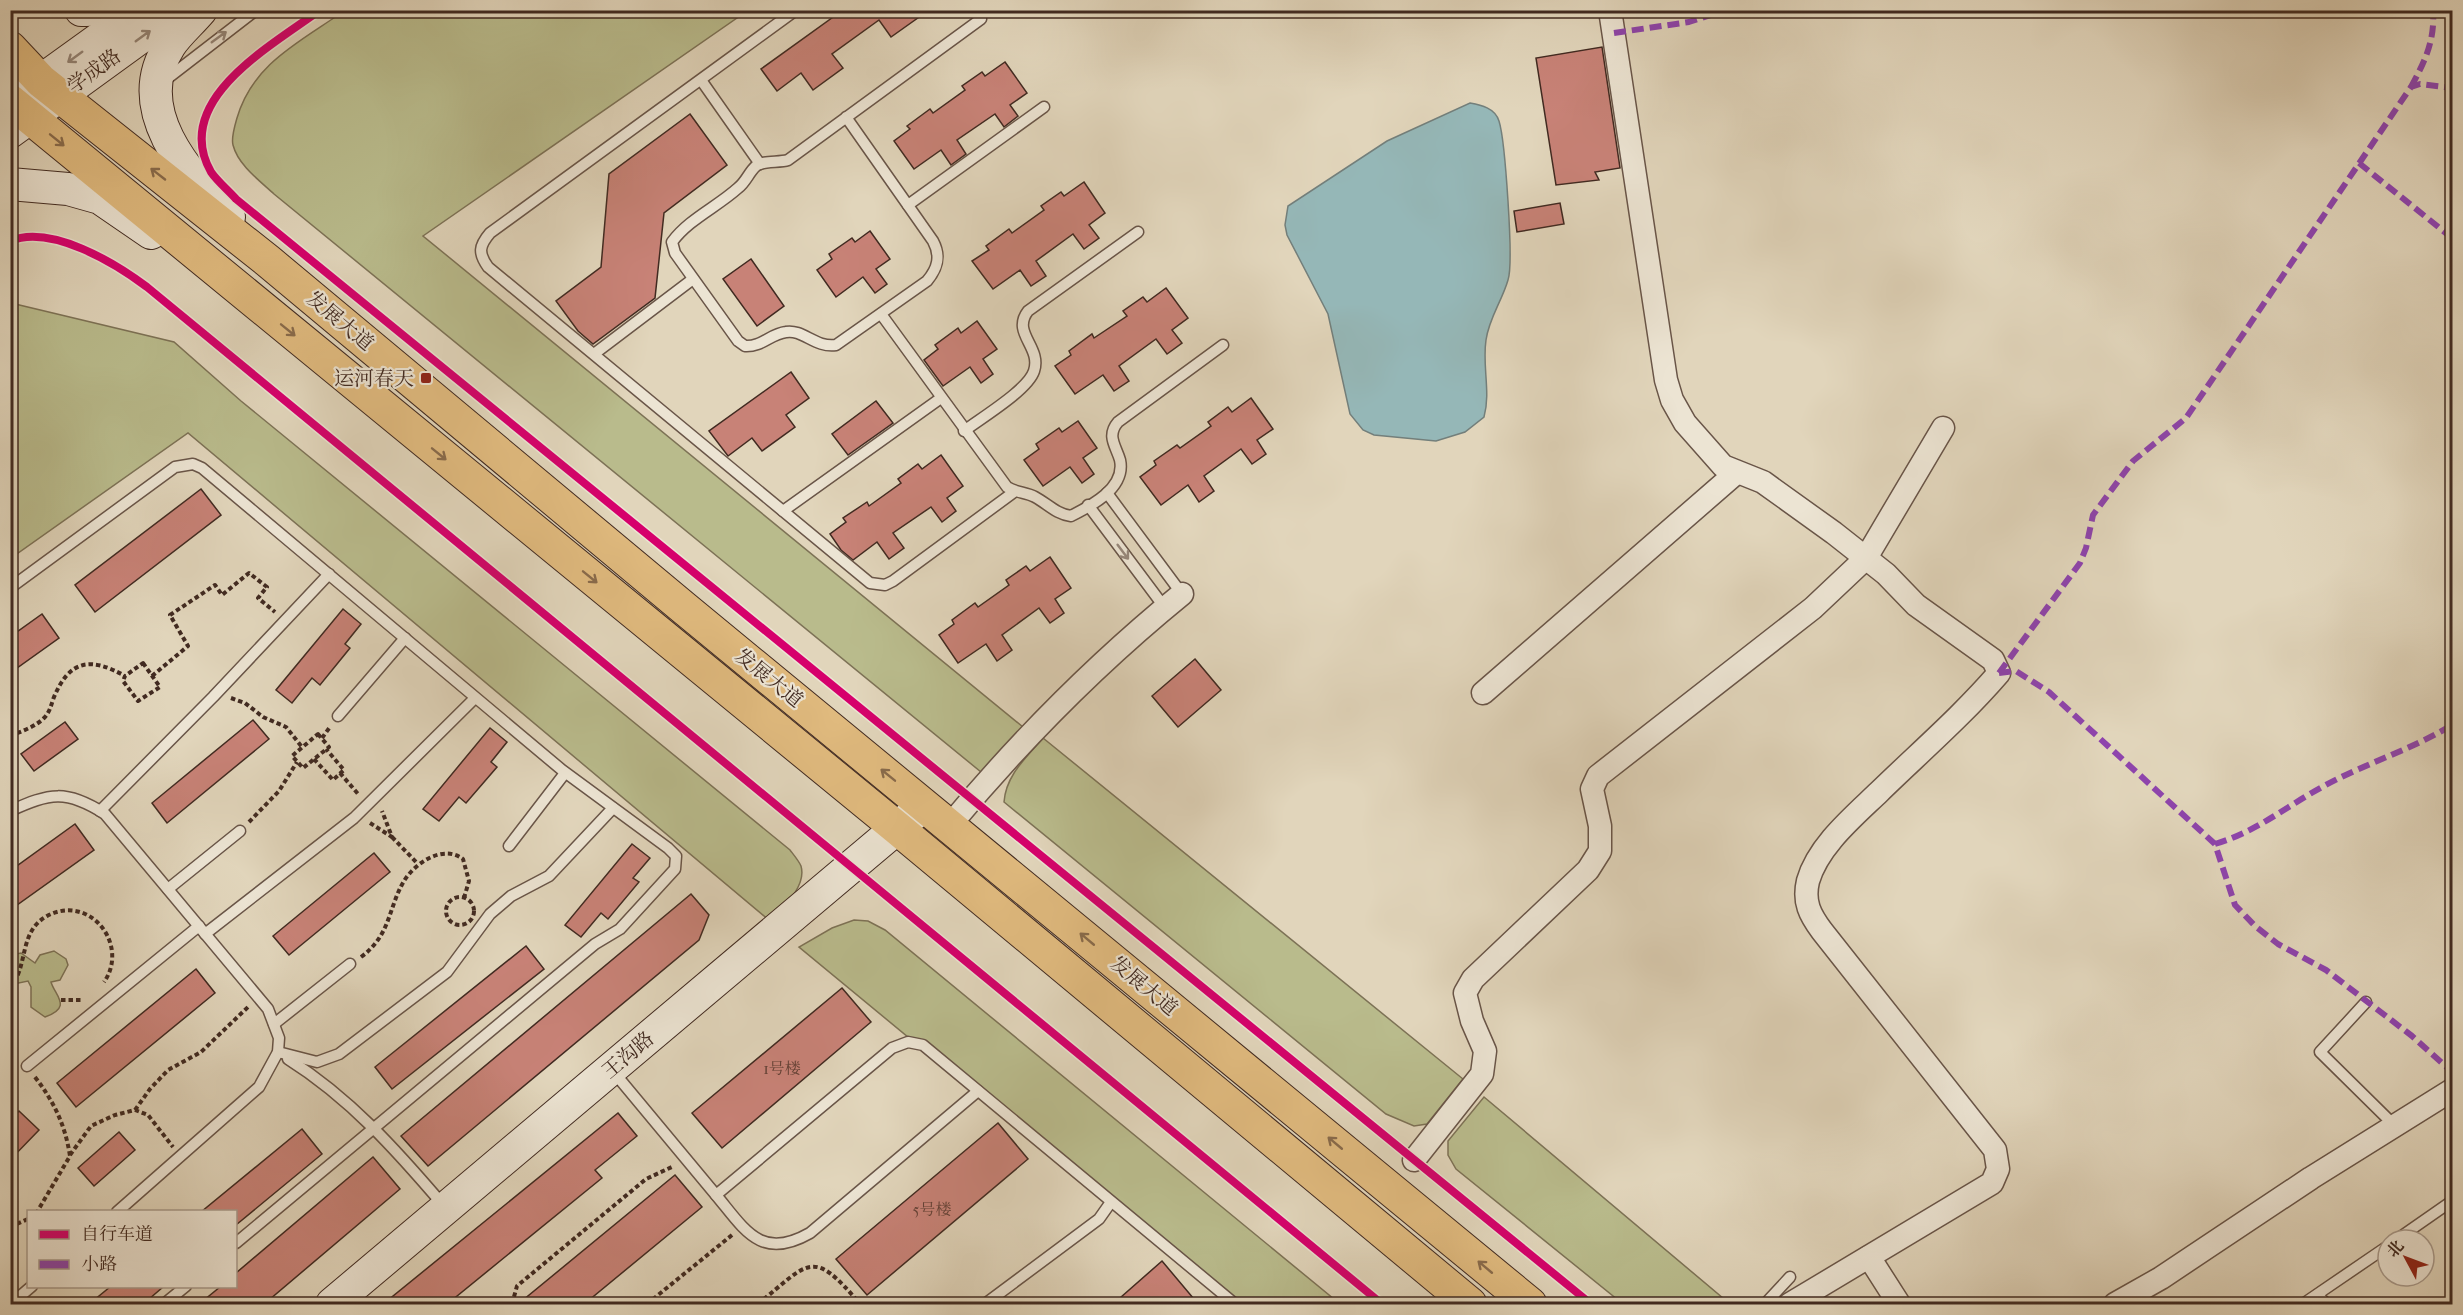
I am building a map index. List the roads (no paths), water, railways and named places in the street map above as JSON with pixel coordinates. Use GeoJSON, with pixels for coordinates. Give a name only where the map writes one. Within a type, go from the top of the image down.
{"type":"FeatureCollection","features":[{"type":"Feature","properties":{"kind":"main road"},"geometry":{"type":"LineString","coordinates":[[81,10],[87,10]]}},
{"type":"Feature","properties":{"kind":"main road","name":"学成路"},"geometry":{"type":"LineString","coordinates":[[51,89],[139,10]]}},
{"type":"Feature","properties":{"kind":"main road","name":"学成路"},"geometry":{"type":"LineString","coordinates":[[15,111],[178,10]]}},
{"type":"Feature","properties":{"kind":"main road"},"geometry":{"type":"LineString","coordinates":[[201,10],[170,46],[158,75],[155,105],[170,145],[200,187],[286,276]]}},
{"type":"Feature","properties":{"kind":"main road","name":"发展大道"},"geometry":{"type":"LineString","coordinates":[[10,48],[51,89],[286,276],[684,608],[1530,1305]]}},
{"type":"Feature","properties":{"kind":"main road","name":"发展大道"},"geometry":{"type":"LineString","coordinates":[[15,111],[259,307],[897,828],[1470,1305]]}},
{"type":"Feature","properties":{"kind":"main road"},"geometry":{"type":"LineString","coordinates":[[14,189],[68,189],[100,198],[259,307]]}},
{"type":"Feature","properties":{"kind":"main road","name":"王沟路"},"geometry":{"type":"LineString","coordinates":[[332,1305],[897,828],[937,815]]}},
{"type":"Feature","properties":{"kind":"street"},"geometry":{"type":"LineString","coordinates":[[1610,10],[1666,380],[1672,400],[1685,423],[1723,466],[1763,482],[1866,558],[1916,605],[1993,660],[1999,673],[1846,825],[1815,864],[1808,883],[1809,914],[1995,1150],[1998,1169],[1992,1183],[1790,1305]]}},
{"type":"Feature","properties":{"kind":"street"},"geometry":{"type":"LineString","coordinates":[[1414,1160],[1482,1074],[1485,1051],[1472,1021],[1465,993],[1473,979],[1588,870],[1600,850],[1600,826],[1592,789],[1598,776],[1813,608],[1866,558],[1943,428]]}},
{"type":"Feature","properties":{"kind":"street"},"geometry":{"type":"LineString","coordinates":[[1484,693],[1736,473]]}},
{"type":"Feature","properties":{"kind":"street"},"geometry":{"type":"LineString","coordinates":[[937,815],[999,766],[1081,681],[1173,601]]}},
{"type":"Feature","properties":{"kind":"street"},"geometry":{"type":"LineString","coordinates":[[2115,1305],[2161,1278],[2311,1178],[2452,1090]]}},
{"type":"Feature","properties":{"kind":"street"},"geometry":{"type":"LineString","coordinates":[[1869,1257],[1899,1305]]}},
{"type":"Feature","properties":{"kind":"lane"},"geometry":{"type":"LineString","coordinates":[[157,86],[256,10]]}},
{"type":"Feature","properties":{"kind":"lane"},"geometry":{"type":"LineString","coordinates":[[796,10],[490,233],[480,245],[480,256],[488,267],[870,582],[885,585],[1014,492]]}},
{"type":"Feature","properties":{"kind":"lane"},"geometry":{"type":"LineString","coordinates":[[846,117],[938,251],[934,273],[927,281],[836,345],[813,343],[795,332],[786,332],[763,344],[745,346],[738,341],[675,253],[672,242],[679,231],[740,187],[760,164],[777,164],[788,160],[846,117],[981,19]]}},
{"type":"Feature","properties":{"kind":"lane"},"geometry":{"type":"LineString","coordinates":[[701,80],[760,164]]}},
{"type":"Feature","properties":{"kind":"lane"},"geometry":{"type":"LineString","coordinates":[[908,205],[1044,107]]}},
{"type":"Feature","properties":{"kind":"lane"},"geometry":{"type":"LineString","coordinates":[[964,431],[1031,377],[1036,362],[1035,353],[1021,324],[1028,311],[1138,232]]}},
{"type":"Feature","properties":{"kind":"lane"},"geometry":{"type":"LineString","coordinates":[[594,354],[693,279]]}},
{"type":"Feature","properties":{"kind":"lane"},"geometry":{"type":"LineString","coordinates":[[881,314],[1000,480],[1014,492],[1034,496],[1063,515],[1071,516],[1107,493],[1118,481],[1120,470],[1119,460],[1112,445],[1113,427],[1223,345]]}},
{"type":"Feature","properties":{"kind":"lane"},"geometry":{"type":"LineString","coordinates":[[783,511],[941,398]]}},
{"type":"Feature","properties":{"kind":"lane"},"geometry":{"type":"LineString","coordinates":[[10,588],[175,467],[184,464],[202,468],[565,773],[676,856],[675,869],[620,929],[595,944],[237,1242]]}},
{"type":"Feature","properties":{"kind":"lane"},"geometry":{"type":"LineString","coordinates":[[1107,493],[1173,601]]}},
{"type":"Feature","properties":{"kind":"lane"},"geometry":{"type":"LineString","coordinates":[[1088,505],[1173,601]]}},
{"type":"Feature","properties":{"kind":"lane"},"geometry":{"type":"LineString","coordinates":[[100,811],[213,697],[329,574]]}},
{"type":"Feature","properties":{"kind":"lane"},"geometry":{"type":"LineString","coordinates":[[338,716],[405,638]]}},
{"type":"Feature","properties":{"kind":"lane"},"geometry":{"type":"LineString","coordinates":[[27,1066],[202,930],[357,815],[475,698]]}},
{"type":"Feature","properties":{"kind":"lane"},"geometry":{"type":"LineString","coordinates":[[509,846],[565,773]]}},
{"type":"Feature","properties":{"kind":"lane"},"geometry":{"type":"LineString","coordinates":[[10,811],[43,796],[63,796],[84,801],[100,811],[258,998],[274,1024],[279,1038],[278,1053],[259,1087],[119,1210]]}},
{"type":"Feature","properties":{"kind":"lane"},"geometry":{"type":"LineString","coordinates":[[278,1053],[317,1062],[339,1054],[447,972],[490,914],[511,896],[549,876],[613,808]]}},
{"type":"Feature","properties":{"kind":"lane"},"geometry":{"type":"LineString","coordinates":[[168,889],[240,831]]}},
{"type":"Feature","properties":{"kind":"lane"},"geometry":{"type":"LineString","coordinates":[[274,1024],[350,964]]}},
{"type":"Feature","properties":{"kind":"lane"},"geometry":{"type":"LineString","coordinates":[[2366,1002],[2320,1052],[2395,1126]]}},
{"type":"Feature","properties":{"kind":"lane"},"geometry":{"type":"LineString","coordinates":[[716,1195],[900,1044],[915,1042],[923,1045],[1233,1304]]}},
{"type":"Feature","properties":{"kind":"lane"},"geometry":{"type":"LineString","coordinates":[[278,1053],[310,1072],[375,1127],[446,1208]]}},
{"type":"Feature","properties":{"kind":"lane"},"geometry":{"type":"LineString","coordinates":[[611,1069],[742,1227],[756,1240],[766,1244],[796,1241],[810,1233],[978,1091]]}},
{"type":"Feature","properties":{"kind":"lane"},"geometry":{"type":"LineString","coordinates":[[2413,1228],[2452,1201]]}},
{"type":"Feature","properties":{"kind":"lane"},"geometry":{"type":"LineString","coordinates":[[985,1305],[1099,1219],[1111,1202]]}},
{"type":"Feature","properties":{"kind":"lane"},"geometry":{"type":"LineString","coordinates":[[2303,1305],[2376,1254]]}},
{"type":"Feature","properties":{"kind":"lane"},"geometry":{"type":"LineString","coordinates":[[1765,1305],[1791,1277]]}},
{"type":"Feature","properties":{"kind":"lane"},"geometry":{"type":"LineString","coordinates":[[11,1305],[31,1288]]}},
{"type":"Feature","properties":{"kind":"lane"},"geometry":{"type":"LineString","coordinates":[[164,1305],[185,1288]]}},
{"type":"Feature","properties":{"kind":"lane"},"geometry":{"type":"LineString","coordinates":[[2317,1295],[2327,1305]]}},
{"type":"Feature","properties":{"kind":"water"},"geometry":{"type":"Polygon","coordinates":[[[1470,103],[1491,110],[1499,121],[1508,201],[1510,269],[1486,340],[1487,398],[1484,417],[1465,432],[1436,441],[1374,435],[1363,430],[1350,414],[1328,314],[1287,235],[1285,225],[1288,206],[1387,141],[1470,103]]]}},
{"type":"Feature","properties":{"kind":"place","name":"运河春天"},"geometry":{"type":"Point","coordinates":[426,378]}}]}
